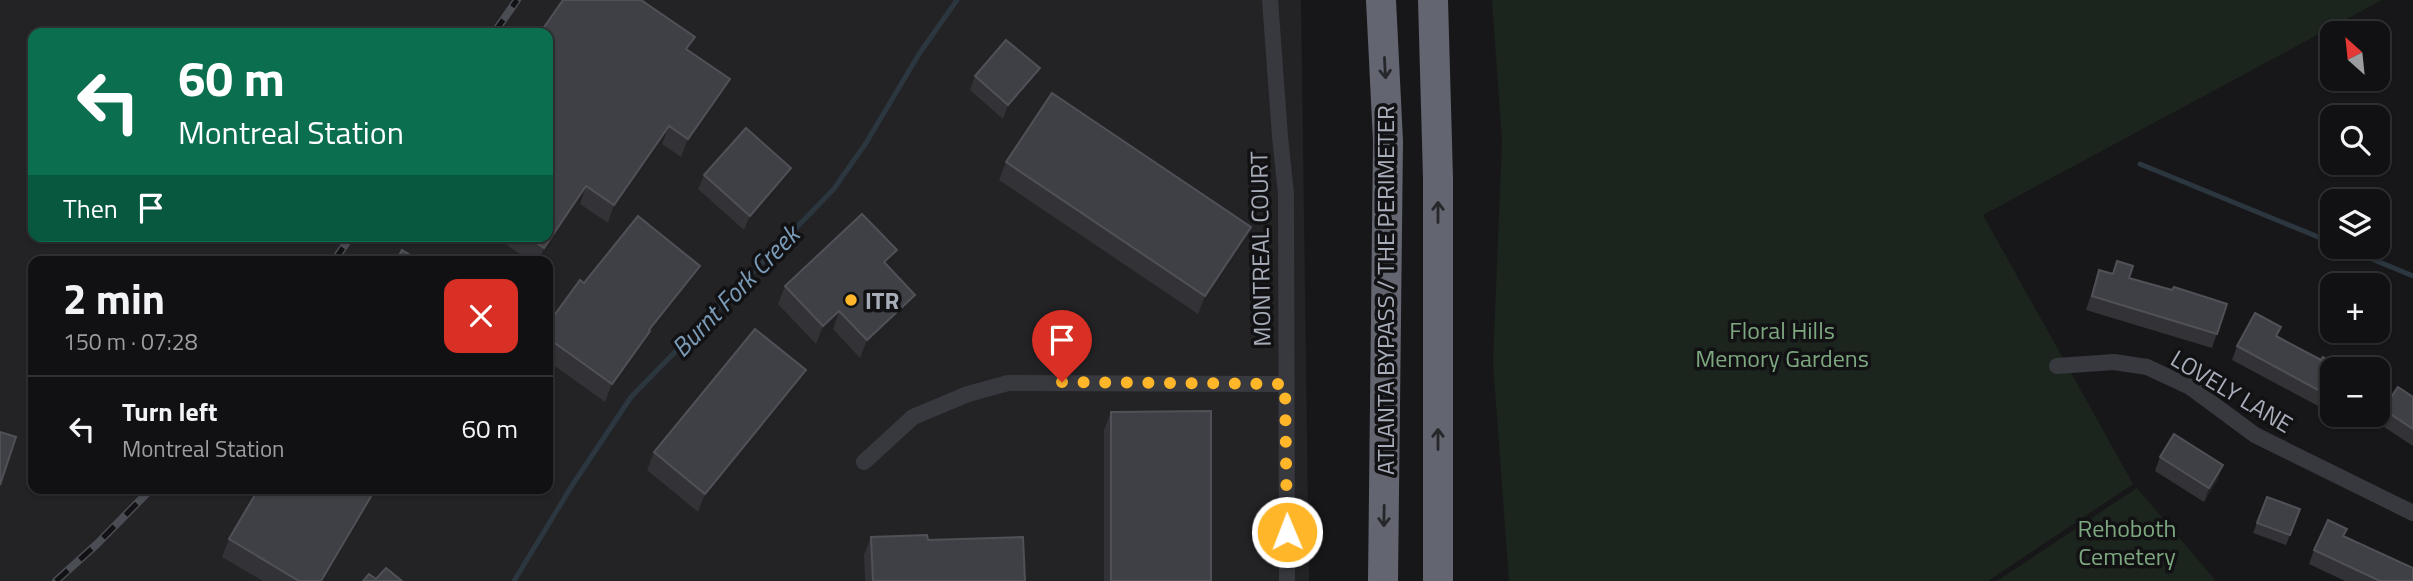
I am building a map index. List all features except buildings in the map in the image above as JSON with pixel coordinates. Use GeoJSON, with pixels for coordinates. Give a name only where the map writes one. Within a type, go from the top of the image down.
{"type":"FeatureCollection","features":[{"type":"Feature","properties":{"kind":"highway","name":"ATLANTA BYPASS / THE PERIMETER"},"geometry":{"type":"LineString","coordinates":[[1381,0],[1388,141],[1383,581]]}},
{"type":"Feature","properties":{"kind":"highway","name":"ATLANTA BYPASS / THE PERIMETER"},"geometry":{"type":"LineString","coordinates":[[1433,0],[1438,178],[1438,581]]}},
{"type":"Feature","properties":{"kind":"street","name":"MONTREAL COURT"},"geometry":{"type":"LineString","coordinates":[[1270,0],[1286,194],[1287,581]]}},
{"type":"Feature","properties":{"kind":"street","name":"LOVELY LANE"},"geometry":{"type":"LineString","coordinates":[[2057,366],[2114,362],[2147,367],[2190,387],[2256,435],[2413,513]]}},
{"type":"Feature","properties":{"kind":"street"},"geometry":{"type":"LineString","coordinates":[[864,462],[913,417],[968,394],[1008,383],[1285,384]]}},
{"type":"Feature","properties":{"kind":"shaded area"},"geometry":{"type":"Polygon","coordinates":[[[0,0],[1301,0],[1309,581],[0,581],[0,0]]]}},
{"type":"Feature","properties":{"kind":"green space","name":"Floral Hills Memory Gardens"},"geometry":{"type":"Polygon","coordinates":[[[1492,0],[2382,0],[2343,21],[2320,21],[2320,33],[1983,215],[2133,484],[1988,581],[1509,581],[1493,363],[1502,141],[1492,0]]]}},
{"type":"Feature","properties":{"kind":"green space","name":"Rehoboth Cemetery"},"geometry":{"type":"Polygon","coordinates":[[[2137,488],[2216,581],[1997,581],[2137,488]]]}},
{"type":"Feature","properties":{"kind":"waterway","name":"Burnt Fork Creek"},"geometry":{"type":"LineString","coordinates":[[514,581],[573,484],[631,397],[833,190],[866,143],[919,54],[957,0]]}},
{"type":"Feature","properties":{"kind":"waterway"},"geometry":{"type":"LineString","coordinates":[[2140,164],[2320,238]]}},
{"type":"Feature","properties":{"kind":"waterway"},"geometry":{"type":"LineString","coordinates":[[2372,259],[2413,276]]}},
{"type":"Feature","properties":{"kind":"railway"},"geometry":{"type":"LineString","coordinates":[[497,28],[517,0]]}},
{"type":"Feature","properties":{"kind":"railway"},"geometry":{"type":"LineString","coordinates":[[337,256],[347,242]]}},
{"type":"Feature","properties":{"kind":"railway"},"geometry":{"type":"LineString","coordinates":[[56,581],[146,494]]}},
{"type":"Feature","properties":{"kind":"place","name":"ITR"},"geometry":{"type":"Point","coordinates":[851,300]}},
{"type":"Feature","properties":{"kind":"route"},"geometry":{"type":"LineString","coordinates":[[1062,382],[1285,384],[1287,532]]}}]}
